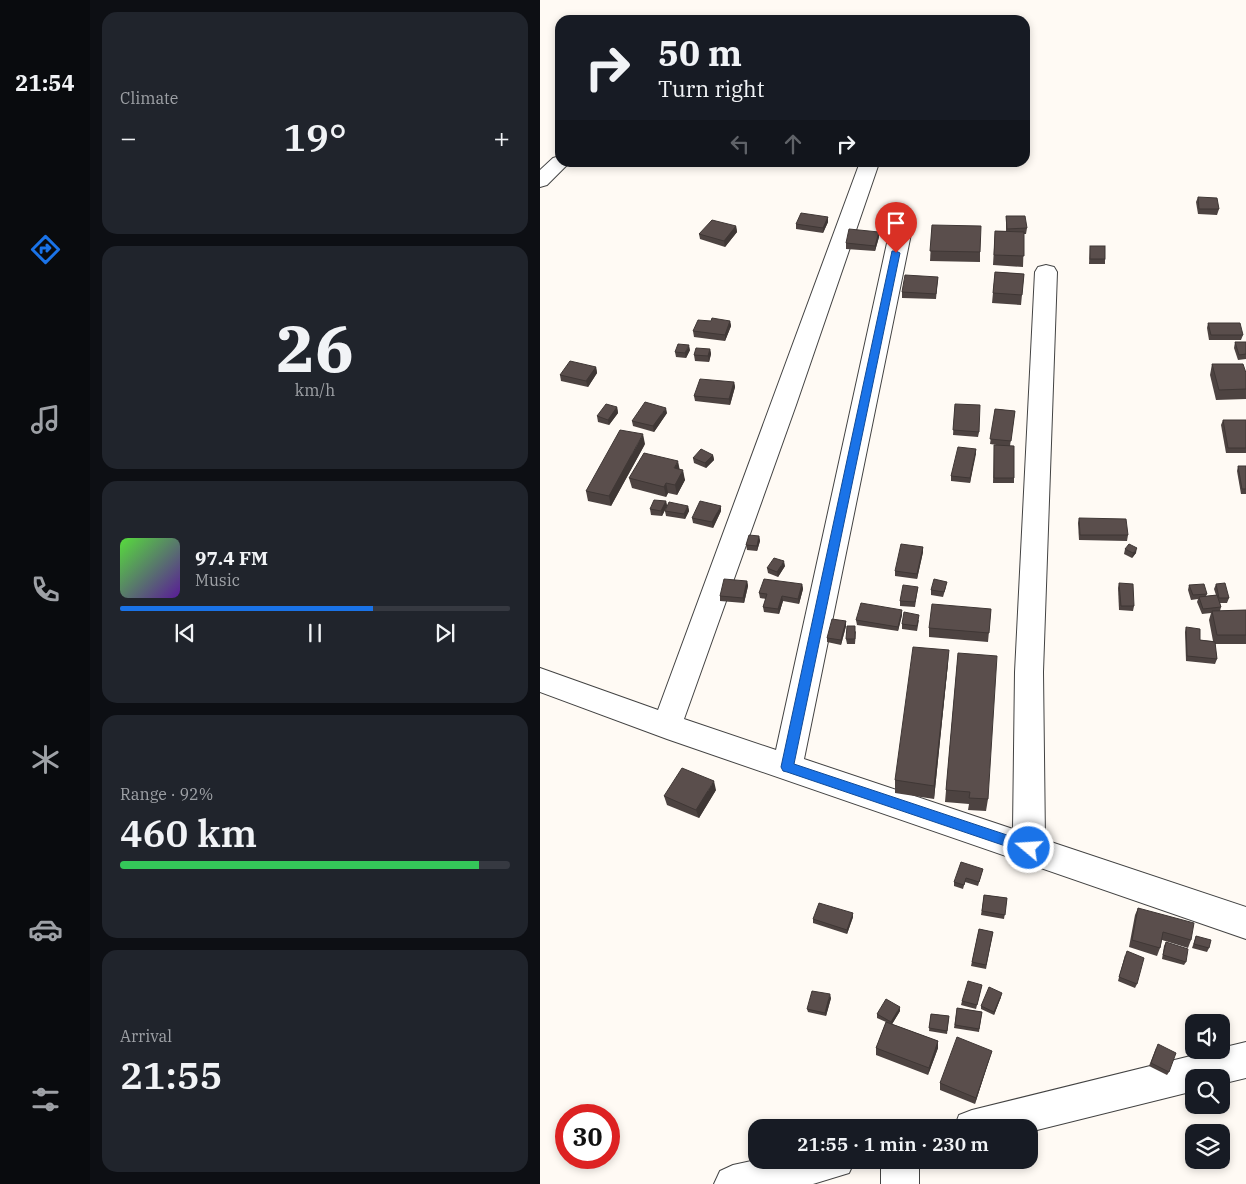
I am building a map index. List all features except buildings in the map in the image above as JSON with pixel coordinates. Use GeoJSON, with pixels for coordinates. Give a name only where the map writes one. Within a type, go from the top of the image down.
{"type":"FeatureCollection","features":[{"type":"Feature","properties":{"kind":"street"},"geometry":{"type":"LineString","coordinates":[[540,181],[555,167]]}},
{"type":"Feature","properties":{"kind":"street"},"geometry":{"type":"LineString","coordinates":[[667,726],[784,405],[868,167]]}},
{"type":"Feature","properties":{"kind":"street"},"geometry":{"type":"LineString","coordinates":[[787,767],[900,234]]}},
{"type":"Feature","properties":{"kind":"street"},"geometry":{"type":"LineString","coordinates":[[1029,848],[1029,672],[1046,272]]}},
{"type":"Feature","properties":{"kind":"street"},"geometry":{"type":"LineString","coordinates":[[540,680],[667,726],[1246,923]]}},
{"type":"Feature","properties":{"kind":"street"},"geometry":{"type":"LineString","coordinates":[[1008,1119],[1246,1060]]}},
{"type":"Feature","properties":{"kind":"street"},"geometry":{"type":"LineString","coordinates":[[733,1184],[797,1169]]}},
{"type":"Feature","properties":{"kind":"street"},"geometry":{"type":"LineString","coordinates":[[900,1169],[900,1184]]}},
{"type":"Feature","properties":{"kind":"route"},"geometry":{"type":"LineString","coordinates":[[896,253],[787,767],[1029,848]]}}]}
